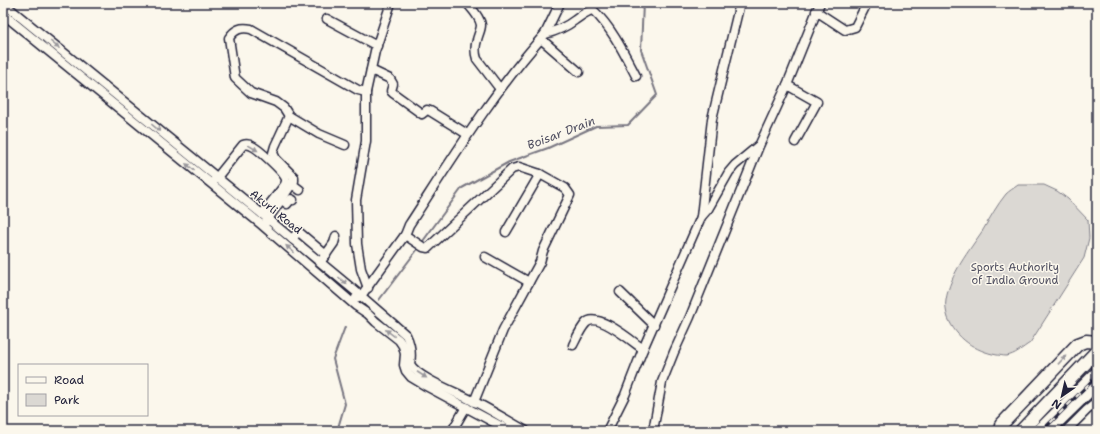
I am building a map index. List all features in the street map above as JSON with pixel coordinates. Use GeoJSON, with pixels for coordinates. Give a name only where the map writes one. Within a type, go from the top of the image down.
{"type":"FeatureCollection","features":[{"type":"Feature","properties":{"kind":"highway"},"geometry":{"type":"LineString","coordinates":[[1001,431],[1002,425],[1078,344],[1086,341],[1097,342]]}},
{"type":"Feature","properties":{"kind":"highway"},"geometry":{"type":"LineString","coordinates":[[1021,431],[1097,351]]}},
{"type":"Feature","properties":{"kind":"highway"},"geometry":{"type":"LineString","coordinates":[[1040,431],[1097,373]]}},
{"type":"Feature","properties":{"kind":"highway"},"geometry":{"type":"LineString","coordinates":[[1034,390],[1047,404]]}},
{"type":"Feature","properties":{"kind":"street","name":"Akurli Road"},"geometry":{"type":"LineString","coordinates":[[3,3],[112,92],[177,151]]}},
{"type":"Feature","properties":{"kind":"street"},"geometry":{"type":"LineString","coordinates":[[368,288],[361,269],[357,244],[356,200],[366,141],[366,92],[377,46],[391,3]]}},
{"type":"Feature","properties":{"kind":"street"},"geometry":{"type":"LineString","coordinates":[[467,3],[481,24],[477,40],[477,59],[500,89]]}},
{"type":"Feature","properties":{"kind":"street"},"geometry":{"type":"LineString","coordinates":[[351,305],[363,298],[368,288],[405,236],[410,225],[467,134],[500,89],[543,36],[560,3]]}},
{"type":"Feature","properties":{"kind":"street"},"geometry":{"type":"LineString","coordinates":[[701,218],[712,119],[740,3]]}},
{"type":"Feature","properties":{"kind":"street"},"geometry":{"type":"LineString","coordinates":[[653,431],[662,382],[759,146],[787,85],[820,3]]}},
{"type":"Feature","properties":{"kind":"street"},"geometry":{"type":"LineString","coordinates":[[816,11],[845,30],[855,27],[867,3]]}},
{"type":"Feature","properties":{"kind":"street"},"geometry":{"type":"LineString","coordinates":[[543,36],[557,31],[588,11],[592,10],[602,19],[622,49],[636,76]]}},
{"type":"Feature","properties":{"kind":"street"},"geometry":{"type":"LineString","coordinates":[[6,17],[14,12]]}},
{"type":"Feature","properties":{"kind":"street","name":"Akurli Road"},"geometry":{"type":"LineString","coordinates":[[6,17],[106,98],[177,151],[264,220],[324,261],[363,298],[406,335],[412,354],[410,364],[415,371],[429,380],[474,402],[526,431]]}},
{"type":"Feature","properties":{"kind":"street"},"geometry":{"type":"LineString","coordinates":[[326,19],[377,46]]}},
{"type":"Feature","properties":{"kind":"street"},"geometry":{"type":"LineString","coordinates":[[345,145],[318,134],[289,116],[284,108],[276,102],[251,93],[235,78],[229,38],[238,28],[251,29],[358,90],[366,92]]}},
{"type":"Feature","properties":{"kind":"street"},"geometry":{"type":"LineString","coordinates":[[38,43],[44,36]]}},
{"type":"Feature","properties":{"kind":"street"},"geometry":{"type":"LineString","coordinates":[[543,36],[579,72]]}},
{"type":"Feature","properties":{"kind":"street"},"geometry":{"type":"LineString","coordinates":[[61,62],[66,55]]}},
{"type":"Feature","properties":{"kind":"street"},"geometry":{"type":"LineString","coordinates":[[371,70],[390,79],[393,84],[391,91],[422,114],[427,110],[430,111],[467,134]]}},
{"type":"Feature","properties":{"kind":"street"},"geometry":{"type":"LineString","coordinates":[[81,78],[87,71]]}},
{"type":"Feature","properties":{"kind":"street"},"geometry":{"type":"LineString","coordinates":[[787,85],[817,102],[795,142]]}},
{"type":"Feature","properties":{"kind":"street"},"geometry":{"type":"LineString","coordinates":[[106,98],[112,92]]}},
{"type":"Feature","properties":{"kind":"street"},"geometry":{"type":"LineString","coordinates":[[264,220],[282,200],[294,181],[294,177],[276,159],[273,153],[289,116]]}},
{"type":"Feature","properties":{"kind":"street"},"geometry":{"type":"LineString","coordinates":[[214,181],[243,145],[252,145],[285,176],[286,180],[264,220]]}},
{"type":"Feature","properties":{"kind":"street"},"geometry":{"type":"LineString","coordinates":[[607,431],[625,395],[643,349],[701,218],[708,209],[729,172],[735,165],[759,146]]}},
{"type":"Feature","properties":{"kind":"street"},"geometry":{"type":"LineString","coordinates":[[405,236],[423,247],[428,248],[512,169],[519,167],[540,174],[565,188],[570,195],[543,251],[540,262],[503,330],[474,402]]}},
{"type":"Feature","properties":{"kind":"street"},"geometry":{"type":"LineString","coordinates":[[506,232],[540,174]]}},
{"type":"Feature","properties":{"kind":"street"},"geometry":{"type":"LineString","coordinates":[[292,184],[300,190]]}},
{"type":"Feature","properties":{"kind":"street"},"geometry":{"type":"LineString","coordinates":[[282,200],[287,204],[291,199],[293,200]]}},
{"type":"Feature","properties":{"kind":"street","name":"Akurli Road"},"geometry":{"type":"LineString","coordinates":[[264,220],[351,305],[368,314],[399,340],[403,346],[405,354],[404,365],[406,371],[411,377],[510,431]]}},
{"type":"Feature","properties":{"kind":"street"},"geometry":{"type":"LineString","coordinates":[[318,273],[334,243],[336,236]]}},
{"type":"Feature","properties":{"kind":"street"},"geometry":{"type":"LineString","coordinates":[[485,257],[528,282]]}},
{"type":"Feature","properties":{"kind":"street"},"geometry":{"type":"LineString","coordinates":[[620,292],[654,325]]}},
{"type":"Feature","properties":{"kind":"street"},"geometry":{"type":"LineString","coordinates":[[573,345],[586,323],[590,320],[597,321],[619,331],[643,349]]}},
{"type":"Feature","properties":{"kind":"street"},"geometry":{"type":"LineString","coordinates":[[1051,431],[1097,386]]}},
{"type":"Feature","properties":{"kind":"street"},"geometry":{"type":"LineString","coordinates":[[1066,431],[1097,402]]}},
{"type":"Feature","properties":{"kind":"street"},"geometry":{"type":"LineString","coordinates":[[452,431],[466,407]]}},
{"type":"Feature","properties":{"kind":"green space","name":"Sports Authority of India Ground"},"geometry":{"type":"Polygon","coordinates":[[[1018,185],[1044,185],[1057,191],[1068,199],[1088,220],[1089,238],[1084,258],[1030,343],[1015,353],[1005,356],[989,353],[974,347],[961,337],[956,332],[948,318],[946,302],[948,290],[961,263],[1003,198],[1018,185]]]}},
{"type":"Feature","properties":{"kind":"waterway","name":"Boisar Drain"},"geometry":{"type":"LineString","coordinates":[[423,241],[462,188],[509,162],[548,148],[596,126],[628,125],[657,95],[641,50],[643,3]]}},
{"type":"Feature","properties":{"kind":"waterway","name":"Boisar Drain"},"geometry":{"type":"LineString","coordinates":[[379,300],[417,250]]}},
{"type":"Feature","properties":{"kind":"waterway"},"geometry":{"type":"LineString","coordinates":[[337,431],[345,404],[333,359],[345,327]]}},
{"type":"Feature","properties":{"kind":"railway"},"geometry":{"type":"LineString","coordinates":[[1042,431],[1097,376]]}}]}
